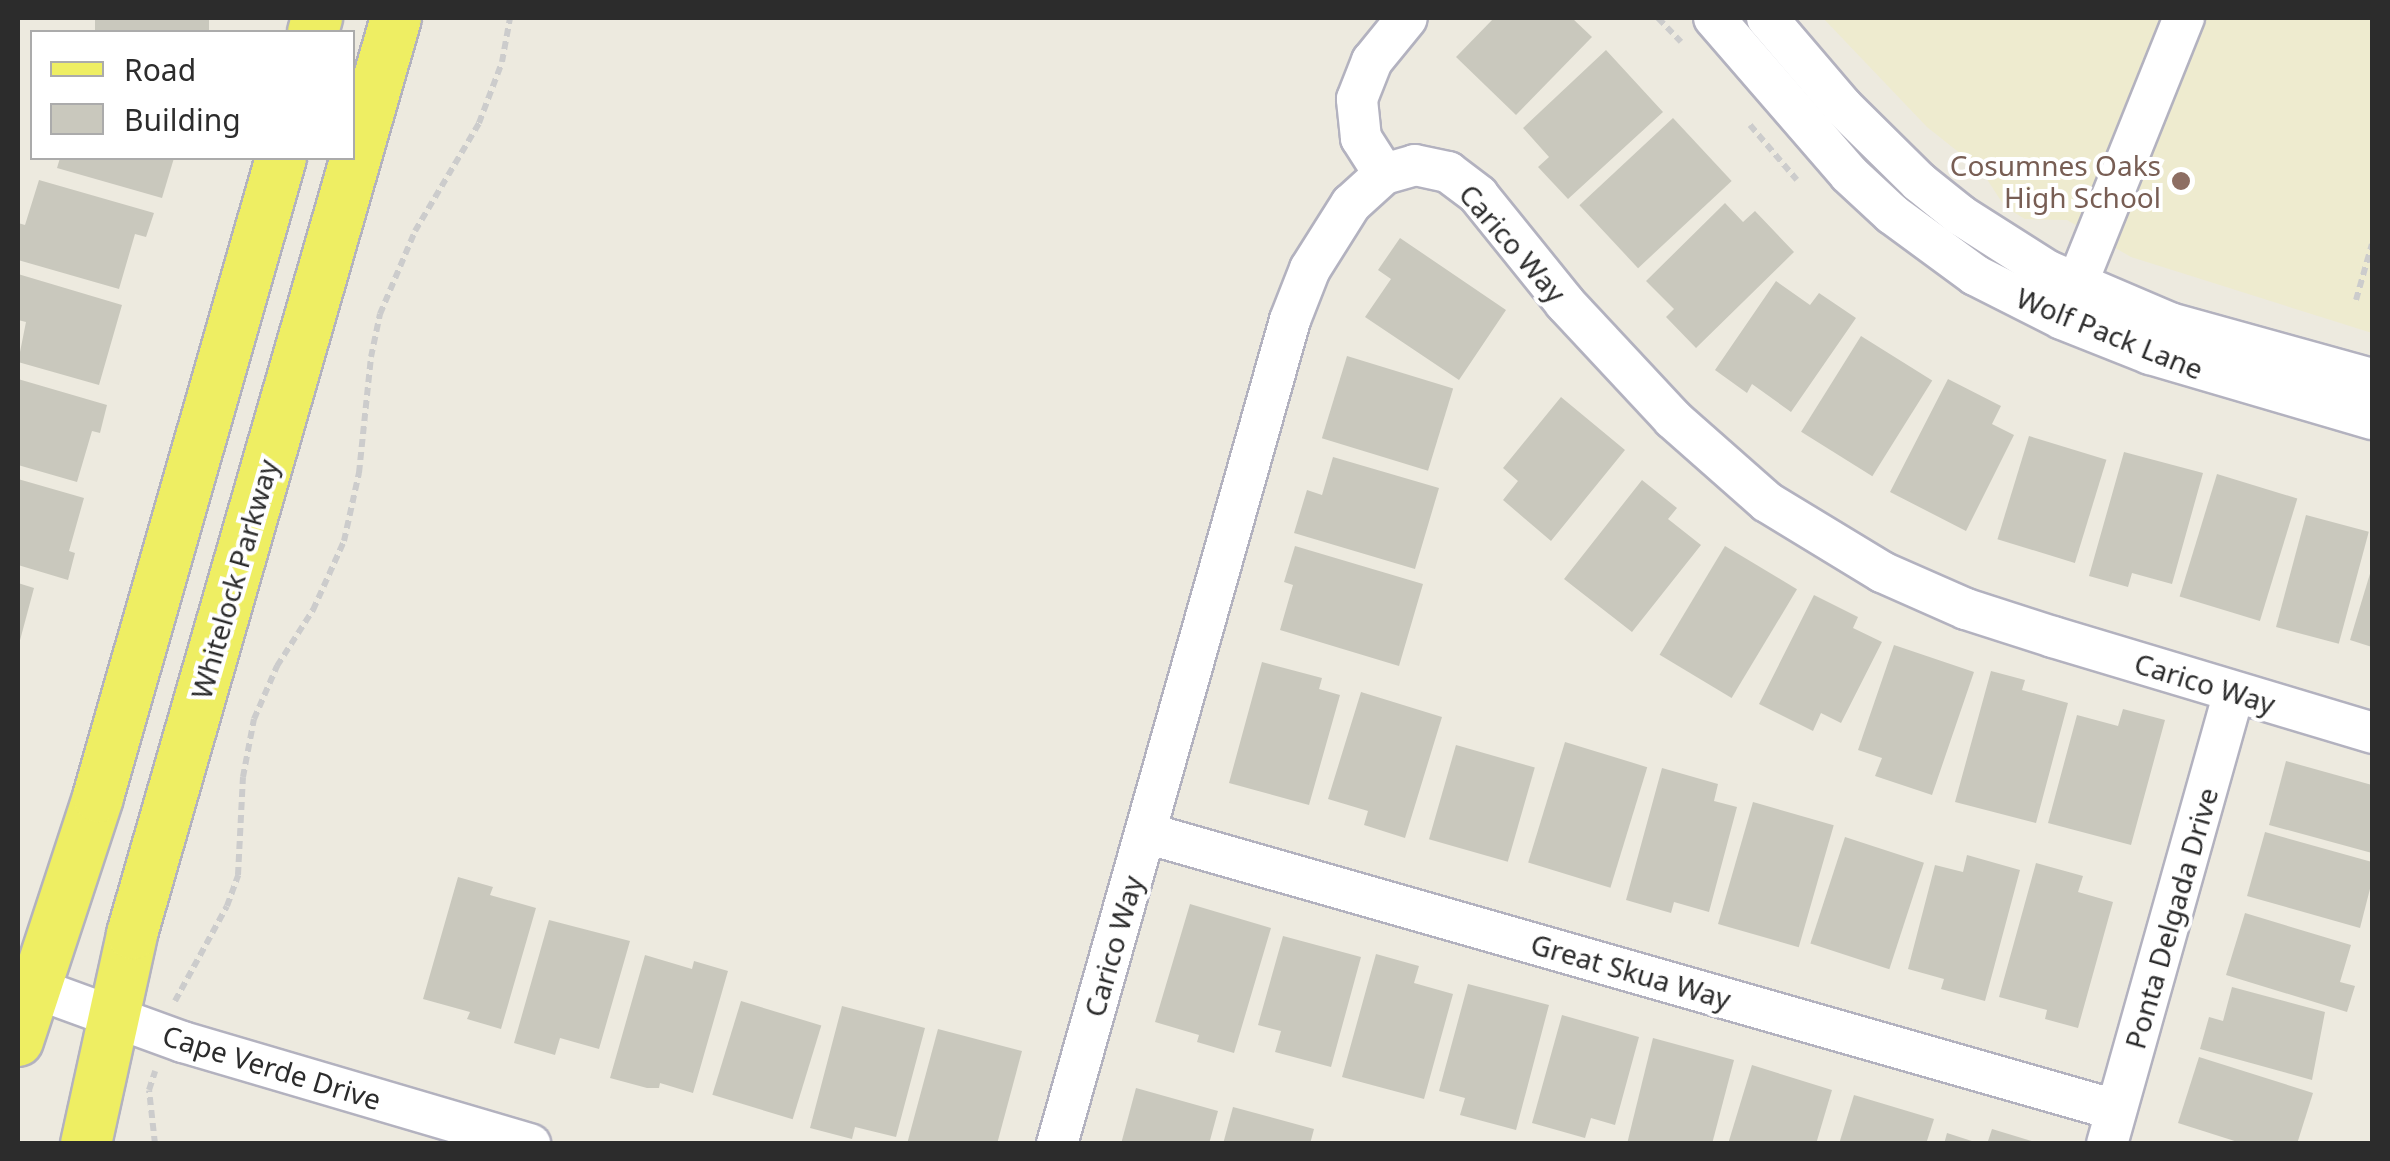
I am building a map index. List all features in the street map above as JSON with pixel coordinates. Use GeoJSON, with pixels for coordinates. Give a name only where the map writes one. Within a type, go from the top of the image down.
{"type":"FeatureCollection","features":[{"type":"Feature","properties":{"kind":"main road","name":"Whitelock Parkway"},"geometry":{"type":"LineString","coordinates":[[86,1144],[132,934],[396,18]]}},
{"type":"Feature","properties":{"kind":"main road"},"geometry":{"type":"LineString","coordinates":[[18,1041],[27,986],[104,778],[279,160]]}},
{"type":"Feature","properties":{"kind":"street"},"geometry":{"type":"LineString","coordinates":[[1384,174],[1360,138],[1357,99],[1372,61],[1406,18]]}},
{"type":"Feature","properties":{"kind":"street","name":"Wolf Pack Lane"},"geometry":{"type":"LineString","coordinates":[[1714,18],[1849,174],[1892,214],[1975,275],[2069,302],[2170,323],[2372,380]]}},
{"type":"Feature","properties":{"kind":"street","name":"Wolf Pack Lane"},"geometry":{"type":"LineString","coordinates":[[1767,18],[1842,107],[1920,182],[2003,244],[2069,302],[2150,354],[2372,419]]}},
{"type":"Feature","properties":{"kind":"street"},"geometry":{"type":"LineString","coordinates":[[2069,302],[2184,18]]}},
{"type":"Feature","properties":{"kind":"street","name":"Carico Way"},"geometry":{"type":"LineString","coordinates":[[1057,1144],[1290,320],[1310,269],[1351,204],[1384,174],[1415,164],[1448,172],[1478,196],[1565,303],[1673,418],[1766,502],[1882,572],[1966,609],[2372,733]]}},
{"type":"Feature","properties":{"kind":"street","name":"Ponta Delgada Drive"},"geometry":{"type":"LineString","coordinates":[[2112,1127],[2234,692]]}},
{"type":"Feature","properties":{"kind":"street","name":"Great Skua Way"},"geometry":{"type":"LineString","coordinates":[[1146,833],[2112,1127]]}},
{"type":"Feature","properties":{"kind":"street","name":"Cape Verde Drive"},"geometry":{"type":"LineString","coordinates":[[27,986],[165,1036],[508,1141]]}},
{"type":"Feature","properties":{"kind":"path"},"geometry":{"type":"LineString","coordinates":[[154,1144],[149,1090],[178,990],[227,906],[238,875],[243,777],[254,719],[278,666],[313,610],[344,541],[359,473],[370,357],[380,314],[414,232],[480,124],[502,62],[510,18]]}},
{"type":"Feature","properties":{"kind":"path"},"geometry":{"type":"LineString","coordinates":[[2356,300],[2372,244]]}},
{"type":"Feature","properties":{"kind":"shaded area","name":"Cosumnes Oaks High School"},"geometry":{"type":"Polygon","coordinates":[[[1823,18],[2372,18],[2372,333],[2131,257],[2067,220],[2025,219],[2005,207],[1981,170],[1927,127],[1823,18]]]}},
{"type":"Feature","properties":{"kind":"building"},"geometry":{"type":"Polygon","coordinates":[[[95,18],[209,18],[209,30],[95,30],[95,18]]]}},
{"type":"Feature","properties":{"kind":"building"},"geometry":{"type":"Polygon","coordinates":[[[1494,18],[1572,18],[1592,37],[1516,115],[1456,57],[1494,18]]]}},
{"type":"Feature","properties":{"kind":"building"},"geometry":{"type":"Polygon","coordinates":[[[1606,50],[1663,112],[1568,199],[1538,167],[1549,157],[1523,128],[1606,50]]]}},
{"type":"Feature","properties":{"kind":"building"},"geometry":{"type":"Polygon","coordinates":[[[1673,118],[1732,181],[1638,268],[1579,205],[1673,118]]]}},
{"type":"Feature","properties":{"kind":"building"},"geometry":{"type":"Polygon","coordinates":[[[59,160],[173,160],[162,198],[57,168],[59,160]]]}},
{"type":"Feature","properties":{"kind":"building"},"geometry":{"type":"Polygon","coordinates":[[[39,180],[154,213],[146,237],[135,234],[119,289],[18,260],[18,223],[25,225],[39,180]]]}},
{"type":"Feature","properties":{"kind":"building"},"geometry":{"type":"Polygon","coordinates":[[[1725,203],[1743,222],[1755,211],[1794,252],[1696,348],[1666,317],[1674,309],[1646,281],[1725,203]]]}},
{"type":"Feature","properties":{"kind":"building"},"geometry":{"type":"Polygon","coordinates":[[[1400,238],[1506,310],[1459,380],[1365,317],[1391,279],[1378,270],[1400,238]]]}},
{"type":"Feature","properties":{"kind":"building"},"geometry":{"type":"Polygon","coordinates":[[[18,274],[122,305],[99,385],[18,362],[26,322],[18,320],[18,274]]]}},
{"type":"Feature","properties":{"kind":"building"},"geometry":{"type":"Polygon","coordinates":[[[1776,281],[1810,305],[1819,293],[1856,318],[1791,412],[1752,384],[1747,393],[1715,370],[1776,281]]]}},
{"type":"Feature","properties":{"kind":"building"},"geometry":{"type":"Polygon","coordinates":[[[1861,336],[1932,381],[1872,476],[1801,432],[1861,336]]]}},
{"type":"Feature","properties":{"kind":"building"},"geometry":{"type":"Polygon","coordinates":[[[1347,356],[1453,388],[1428,471],[1322,438],[1347,356]]]}},
{"type":"Feature","properties":{"kind":"building"},"geometry":{"type":"Polygon","coordinates":[[[18,379],[107,405],[100,433],[92,431],[77,482],[18,465],[18,379]]]}},
{"type":"Feature","properties":{"kind":"building"},"geometry":{"type":"Polygon","coordinates":[[[1948,379],[2001,406],[1992,424],[2014,435],[1966,531],[1890,492],[1948,379]]]}},
{"type":"Feature","properties":{"kind":"building"},"geometry":{"type":"Polygon","coordinates":[[[1561,397],[1625,450],[1551,541],[1503,500],[1518,481],[1503,468],[1561,397]]]}},
{"type":"Feature","properties":{"kind":"building"},"geometry":{"type":"Polygon","coordinates":[[[2029,436],[2106,460],[2075,563],[1997,539],[2029,436]]]}},
{"type":"Feature","properties":{"kind":"building"},"geometry":{"type":"Polygon","coordinates":[[[2124,452],[2203,473],[2172,584],[2132,573],[2128,587],[2089,576],[2124,452]]]}},
{"type":"Feature","properties":{"kind":"building"},"geometry":{"type":"Polygon","coordinates":[[[1333,457],[1439,488],[1415,569],[1294,533],[1307,490],[1322,495],[1333,457]]]}},
{"type":"Feature","properties":{"kind":"building"},"geometry":{"type":"Polygon","coordinates":[[[2217,474],[2297,499],[2260,621],[2180,596],[2217,474]]]}},
{"type":"Feature","properties":{"kind":"building"},"geometry":{"type":"Polygon","coordinates":[[[18,479],[84,498],[69,551],[75,553],[68,580],[18,565],[18,479]]]}},
{"type":"Feature","properties":{"kind":"building"},"geometry":{"type":"Polygon","coordinates":[[[1642,480],[1677,508],[1668,519],[1701,545],[1632,632],[1564,579],[1642,480]]]}},
{"type":"Feature","properties":{"kind":"building"},"geometry":{"type":"Polygon","coordinates":[[[2306,515],[2369,532],[2339,644],[2276,627],[2306,515]]]}},
{"type":"Feature","properties":{"kind":"building"},"geometry":{"type":"Polygon","coordinates":[[[1295,546],[1423,584],[1399,666],[1280,630],[1293,585],[1284,582],[1295,546]]]}},
{"type":"Feature","properties":{"kind":"building"},"geometry":{"type":"Polygon","coordinates":[[[1725,546],[1797,589],[1732,698],[1660,655],[1725,546]]]}},
{"type":"Feature","properties":{"kind":"building"},"geometry":{"type":"Polygon","coordinates":[[[2372,567],[2372,647],[2350,640],[2372,567]]]}},
{"type":"Feature","properties":{"kind":"building"},"geometry":{"type":"Polygon","coordinates":[[[18,583],[34,588],[19,644],[18,644],[18,583]]]}},
{"type":"Feature","properties":{"kind":"building"},"geometry":{"type":"Polygon","coordinates":[[[1814,595],[1858,617],[1853,628],[1882,642],[1841,723],[1821,713],[1813,731],[1759,704],[1814,595]]]}},
{"type":"Feature","properties":{"kind":"building"},"geometry":{"type":"Polygon","coordinates":[[[1894,645],[1974,672],[1932,795],[1875,776],[1882,758],[1858,750],[1894,645]]]}},
{"type":"Feature","properties":{"kind":"building"},"geometry":{"type":"Polygon","coordinates":[[[1262,662],[1322,678],[1319,689],[1340,695],[1309,805],[1229,783],[1262,662]]]}},
{"type":"Feature","properties":{"kind":"building"},"geometry":{"type":"Polygon","coordinates":[[[1991,671],[2025,680],[2022,690],[2068,703],[2036,823],[1955,802],[1991,671]]]}},
{"type":"Feature","properties":{"kind":"building"},"geometry":{"type":"Polygon","coordinates":[[[1361,692],[1442,717],[1405,838],[1364,825],[1368,811],[1328,799],[1361,692]]]}},
{"type":"Feature","properties":{"kind":"building"},"geometry":{"type":"Polygon","coordinates":[[[2123,709],[2165,720],[2131,845],[2048,823],[2077,715],[2118,726],[2123,709]]]}},
{"type":"Feature","properties":{"kind":"building"},"geometry":{"type":"Polygon","coordinates":[[[1565,742],[1647,767],[1610,888],[1528,862],[1565,742]]]}},
{"type":"Feature","properties":{"kind":"building"},"geometry":{"type":"Polygon","coordinates":[[[1456,745],[1535,768],[1508,862],[1429,839],[1456,745]]]}},
{"type":"Feature","properties":{"kind":"building"},"geometry":{"type":"Polygon","coordinates":[[[2286,761],[2372,785],[2372,853],[2269,825],[2286,761]]]}},
{"type":"Feature","properties":{"kind":"building"},"geometry":{"type":"Polygon","coordinates":[[[1662,768],[1718,784],[1714,801],[1737,807],[1709,912],[1674,902],[1671,913],[1626,900],[1662,768]]]}},
{"type":"Feature","properties":{"kind":"building"},"geometry":{"type":"Polygon","coordinates":[[[1753,802],[1834,825],[1799,947],[1718,924],[1753,802]]]}},
{"type":"Feature","properties":{"kind":"building"},"geometry":{"type":"Polygon","coordinates":[[[2265,832],[2372,862],[2372,881],[2360,928],[2247,896],[2265,832]]]}},
{"type":"Feature","properties":{"kind":"building"},"geometry":{"type":"Polygon","coordinates":[[[1845,837],[1924,863],[1889,969],[1810,944],[1845,837]]]}},
{"type":"Feature","properties":{"kind":"building"},"geometry":{"type":"Polygon","coordinates":[[[1967,855],[2020,870],[1985,1001],[1941,989],[1944,979],[1908,969],[1935,865],[1963,872],[1967,855]]]}},
{"type":"Feature","properties":{"kind":"building"},"geometry":{"type":"Polygon","coordinates":[[[2036,863],[2083,876],[2078,892],[2113,902],[2078,1028],[2045,1019],[2047,1010],[1999,997],[2036,863]]]}},
{"type":"Feature","properties":{"kind":"building"},"geometry":{"type":"Polygon","coordinates":[[[458,877],[493,887],[490,895],[536,908],[501,1029],[467,1019],[470,1012],[423,999],[458,877]]]}},
{"type":"Feature","properties":{"kind":"building"},"geometry":{"type":"Polygon","coordinates":[[[1190,904],[1271,928],[1234,1053],[1197,1042],[1199,1035],[1155,1022],[1190,904]]]}},
{"type":"Feature","properties":{"kind":"building"},"geometry":{"type":"Polygon","coordinates":[[[2245,913],[2351,945],[2340,982],[2355,986],[2347,1012],[2226,975],[2245,913]]]}},
{"type":"Feature","properties":{"kind":"building"},"geometry":{"type":"Polygon","coordinates":[[[549,920],[630,941],[599,1049],[560,1038],[555,1055],[514,1043],[549,920]]]}},
{"type":"Feature","properties":{"kind":"building"},"geometry":{"type":"Polygon","coordinates":[[[1283,936],[1361,957],[1331,1067],[1275,1052],[1281,1031],[1258,1025],[1283,936]]]}},
{"type":"Feature","properties":{"kind":"building"},"geometry":{"type":"Polygon","coordinates":[[[1376,954],[1419,966],[1414,983],[1453,994],[1424,1099],[1342,1077],[1376,954]]]}},
{"type":"Feature","properties":{"kind":"building"},"geometry":{"type":"Polygon","coordinates":[[[645,955],[692,969],[694,961],[728,971],[693,1093],[660,1083],[659,1088],[647,1088],[610,1078],[645,955]]]}},
{"type":"Feature","properties":{"kind":"building"},"geometry":{"type":"Polygon","coordinates":[[[1468,984],[1549,1005],[1516,1130],[1460,1115],[1465,1098],[1439,1091],[1468,984]]]}},
{"type":"Feature","properties":{"kind":"building"},"geometry":{"type":"Polygon","coordinates":[[[2232,987],[2325,1012],[2312,1080],[2200,1049],[2209,1017],[2223,1021],[2232,987]]]}},
{"type":"Feature","properties":{"kind":"building"},"geometry":{"type":"Polygon","coordinates":[[[741,1001],[821,1026],[793,1119],[712,1095],[741,1001]]]}},
{"type":"Feature","properties":{"kind":"building"},"geometry":{"type":"Polygon","coordinates":[[[842,1006],[925,1028],[896,1137],[855,1127],[852,1139],[810,1128],[842,1006]]]}},
{"type":"Feature","properties":{"kind":"building"},"geometry":{"type":"Polygon","coordinates":[[[1562,1015],[1639,1037],[1615,1125],[1591,1118],[1585,1138],[1532,1123],[1562,1015]]]}},
{"type":"Feature","properties":{"kind":"building"},"geometry":{"type":"Polygon","coordinates":[[[938,1029],[1022,1051],[997,1144],[907,1144],[938,1029]]]}},
{"type":"Feature","properties":{"kind":"building"},"geometry":{"type":"Polygon","coordinates":[[[1653,1038],[1734,1060],[1712,1144],[1627,1144],[1653,1038]]]}},
{"type":"Feature","properties":{"kind":"building"},"geometry":{"type":"Polygon","coordinates":[[[2199,1057],[2313,1093],[2297,1144],[2244,1144],[2178,1123],[2199,1057]]]}},
{"type":"Feature","properties":{"kind":"building"},"geometry":{"type":"Polygon","coordinates":[[[1752,1065],[1832,1090],[1816,1144],[1728,1144],[1752,1065]]]}},
{"type":"Feature","properties":{"kind":"building"},"geometry":{"type":"Polygon","coordinates":[[[1136,1088],[1218,1111],[1209,1144],[1121,1144],[1136,1088]]]}},
{"type":"Feature","properties":{"kind":"building"},"geometry":{"type":"Polygon","coordinates":[[[1854,1095],[1934,1119],[1926,1144],[1839,1144],[1854,1095]]]}},
{"type":"Feature","properties":{"kind":"building"},"geometry":{"type":"Polygon","coordinates":[[[1233,1107],[1314,1129],[1310,1144],[1223,1144],[1233,1107]]]}},
{"type":"Feature","properties":{"kind":"building"},"geometry":{"type":"Polygon","coordinates":[[[1992,1129],[2038,1143],[2038,1144],[1987,1144],[1992,1129]]]}},
{"type":"Feature","properties":{"kind":"building"},"geometry":{"type":"Polygon","coordinates":[[[1947,1133],[1978,1143],[1978,1144],[1944,1144],[1947,1133]]]}},
{"type":"Feature","properties":{"kind":"place","name":"Cosumnes Oaks High School"},"geometry":{"type":"Point","coordinates":[2181,181]}}]}
